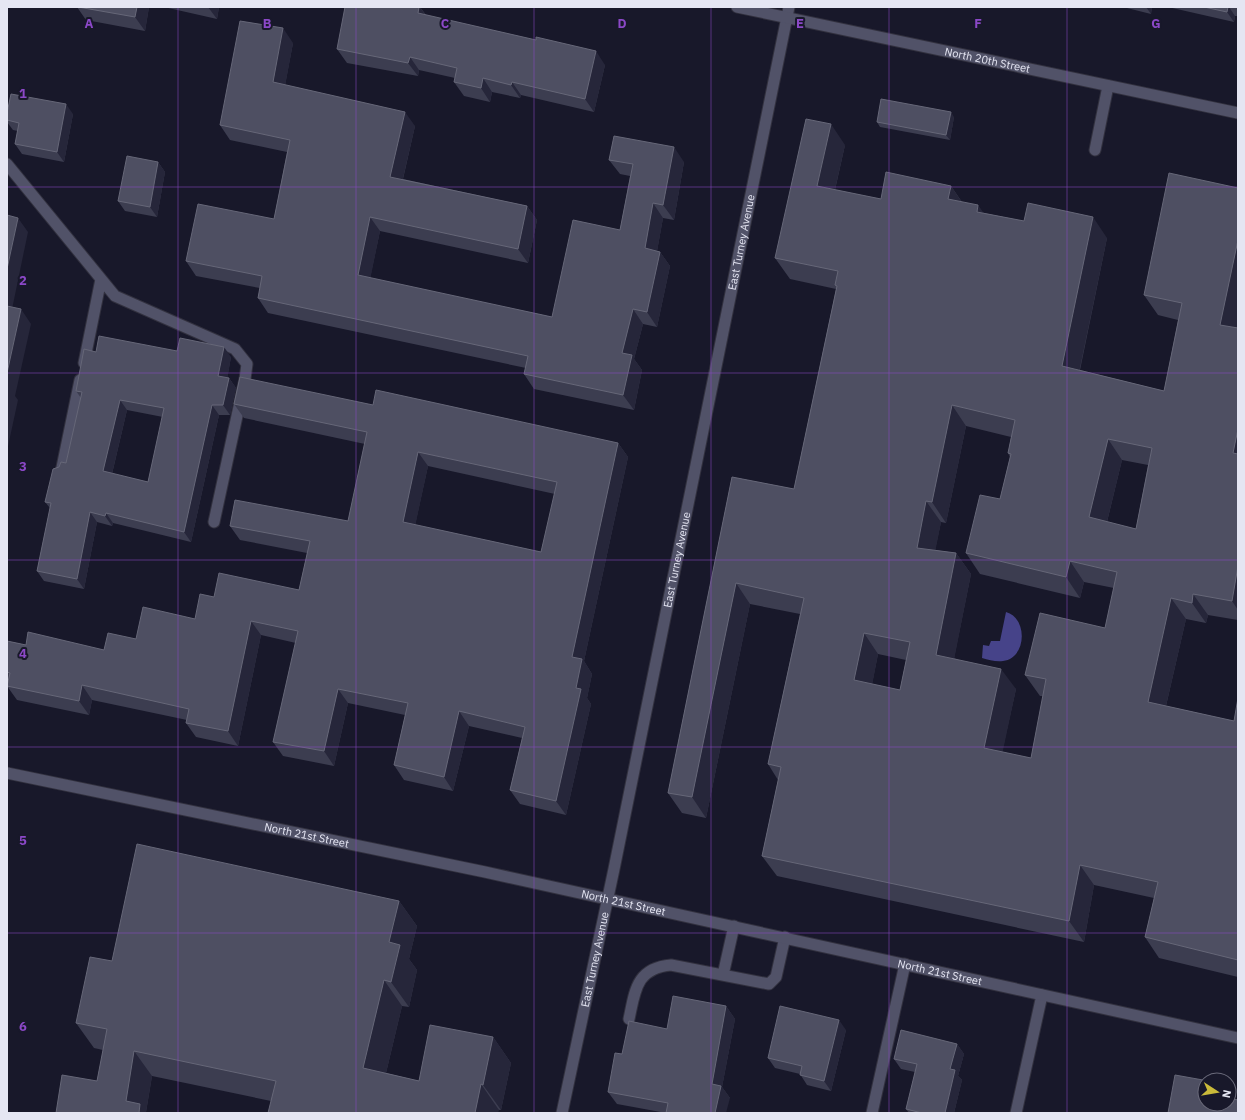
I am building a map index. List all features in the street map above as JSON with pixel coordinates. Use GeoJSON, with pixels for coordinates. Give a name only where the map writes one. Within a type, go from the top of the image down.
{"type":"FeatureCollection","features":[{"type":"Feature","properties":{"kind":"street","name":"North 20th Street"},"geometry":{"type":"LineString","coordinates":[[737,7],[788,12],[1108,86],[1238,113]]}},
{"type":"Feature","properties":{"kind":"street","name":"East Turney Avenue"},"geometry":{"type":"LineString","coordinates":[[562,1113],[607,900],[788,12]]}},
{"type":"Feature","properties":{"kind":"street"},"geometry":{"type":"LineString","coordinates":[[1095,150],[1108,86]]}},
{"type":"Feature","properties":{"kind":"street"},"geometry":{"type":"LineString","coordinates":[[7,164],[115,296],[236,349],[247,364],[214,522]]}},
{"type":"Feature","properties":{"kind":"street"},"geometry":{"type":"LineString","coordinates":[[61,472],[101,279]]}},
{"type":"Feature","properties":{"kind":"street","name":"North 21st Street"},"geometry":{"type":"LineString","coordinates":[[7,773],[485,872],[1238,1038]]}},
{"type":"Feature","properties":{"kind":"street"},"geometry":{"type":"LineString","coordinates":[[723,975],[734,926]]}},
{"type":"Feature","properties":{"kind":"street"},"geometry":{"type":"LineString","coordinates":[[629,1019],[637,983],[643,976],[661,965],[671,964],[769,984],[776,977],[785,937]]}},
{"type":"Feature","properties":{"kind":"street"},"geometry":{"type":"LineString","coordinates":[[872,1113],[905,964]]}},
{"type":"Feature","properties":{"kind":"street"},"geometry":{"type":"LineString","coordinates":[[1016,1113],[1042,995]]}},
{"type":"Feature","properties":{"kind":"shaded area"},"geometry":{"type":"Polygon","coordinates":[[[1006,612],[1013,616],[1021,629],[1022,638],[1017,653],[1011,658],[1003,661],[982,658],[983,645],[989,646],[991,641],[1000,641],[1006,612]]]}},
{"type":"Feature","properties":{"kind":"building"},"geometry":{"type":"Polygon","coordinates":[[[78,7],[137,7],[135,17],[78,7]]]}},
{"type":"Feature","properties":{"kind":"building"},"geometry":{"type":"Polygon","coordinates":[[[345,7],[419,7],[418,13],[536,40],[536,37],[596,51],[585,99],[512,82],[511,85],[483,78],[481,88],[454,82],[457,68],[410,57],[408,63],[337,49],[345,7]]]}},
{"type":"Feature","properties":{"kind":"building"},"geometry":{"type":"Polygon","coordinates":[[[1204,7],[1228,7],[1227,12],[1204,7]]]}},
{"type":"Feature","properties":{"kind":"building"},"geometry":{"type":"Polygon","coordinates":[[[240,21],[283,28],[273,82],[405,112],[390,177],[527,206],[518,249],[370,217],[358,275],[552,317],[573,220],[620,230],[633,164],[609,160],[614,136],[674,147],[663,205],[653,203],[645,248],[660,252],[647,312],[633,309],[622,353],[632,355],[623,395],[524,374],[528,356],[258,298],[262,276],[186,261],[198,204],[274,219],[290,140],[220,125],[240,21]]]}},
{"type":"Feature","properties":{"kind":"building"},"geometry":{"type":"Polygon","coordinates":[[[11,94],[66,104],[57,152],[15,144],[19,123],[7,120],[11,94]]]}},
{"type":"Feature","properties":{"kind":"building"},"geometry":{"type":"Polygon","coordinates":[[[881,99],[951,112],[946,135],[877,122],[881,99]]]}},
{"type":"Feature","properties":{"kind":"building"},"geometry":{"type":"Polygon","coordinates":[[[806,119],[831,124],[817,186],[881,199],[886,172],[951,186],[948,199],[978,205],[977,212],[1024,221],[1028,203],[1093,217],[1062,366],[1164,391],[1182,303],[1144,295],[1169,173],[1238,188],[1238,240],[1220,325],[1238,328],[1238,429],[1233,453],[1238,454],[1238,566],[1232,601],[1193,594],[1192,603],[1171,598],[1148,702],[1234,721],[1238,698],[1238,960],[1145,937],[1158,882],[1080,865],[1069,921],[762,856],[781,767],[768,764],[804,598],[736,583],[692,797],[668,793],[732,477],[794,489],[837,286],[835,285],[838,271],[775,258],[806,119]],[[952,405],[932,502],[926,501],[917,548],[956,553],[936,655],[1001,669],[984,748],[1031,758],[1046,679],[1025,675],[1040,613],[1105,628],[1117,572],[1070,561],[1066,577],[966,553],[980,495],[1000,499],[1011,454],[1008,453],[1015,420],[952,405]],[[1108,439],[1089,517],[1136,529],[1152,448],[1108,439]],[[864,633],[854,680],[900,690],[910,642],[864,633]]]}},
{"type":"Feature","properties":{"kind":"building"},"geometry":{"type":"Polygon","coordinates":[[[127,156],[158,162],[150,207],[118,201],[127,156]]]}},
{"type":"Feature","properties":{"kind":"building"},"geometry":{"type":"Polygon","coordinates":[[[7,215],[18,218],[7,269],[7,215]]]}},
{"type":"Feature","properties":{"kind":"building"},"geometry":{"type":"Polygon","coordinates":[[[7,306],[21,309],[7,373],[7,306]]]}},
{"type":"Feature","properties":{"kind":"building"},"geometry":{"type":"Polygon","coordinates":[[[99,336],[177,351],[180,338],[224,347],[218,376],[229,378],[223,405],[212,405],[184,532],[106,513],[105,516],[90,512],[77,579],[37,571],[51,503],[45,502],[53,469],[59,467],[61,462],[66,463],[82,392],[76,391],[84,349],[96,352],[99,336]],[[120,400],[103,471],[148,482],[164,408],[120,400]]]}},
{"type":"Feature","properties":{"kind":"building"},"geometry":{"type":"Polygon","coordinates":[[[240,377],[373,405],[376,390],[618,443],[572,657],[582,659],[576,688],[581,689],[556,801],[510,790],[525,727],[459,711],[444,777],[394,765],[408,703],[338,689],[324,751],[273,742],[298,631],[251,621],[228,731],[186,723],[189,709],[82,685],[79,701],[7,686],[10,673],[7,672],[7,641],[26,645],[28,632],[104,650],[108,633],[136,639],[143,607],[195,619],[200,594],[214,597],[219,573],[299,590],[310,541],[230,526],[235,500],[348,521],[367,432],[234,404],[240,377]],[[418,452],[403,522],[541,552],[557,482],[418,452]]]}},
{"type":"Feature","properties":{"kind":"building"},"geometry":{"type":"Polygon","coordinates":[[[137,844],[399,901],[389,942],[400,945],[391,982],[384,980],[363,1068],[419,1081],[430,1025],[493,1037],[483,1085],[481,1084],[475,1113],[268,1113],[276,1081],[134,1051],[126,1101],[140,1104],[139,1113],[56,1113],[62,1075],[97,1081],[107,1029],[76,1023],[90,957],[112,961],[137,844]]]}},
{"type":"Feature","properties":{"kind":"building"},"geometry":{"type":"Polygon","coordinates":[[[673,996],[726,1006],[712,1084],[721,1086],[715,1113],[666,1113],[668,1103],[608,1092],[615,1053],[622,1054],[629,1021],[667,1029],[673,996]]]}},
{"type":"Feature","properties":{"kind":"building"},"geometry":{"type":"Polygon","coordinates":[[[780,1006],[839,1020],[824,1081],[800,1075],[802,1066],[768,1058],[780,1006]]]}},
{"type":"Feature","properties":{"kind":"building"},"geometry":{"type":"Polygon","coordinates":[[[901,1030],[957,1044],[950,1069],[955,1070],[945,1113],[922,1113],[906,1109],[917,1064],[894,1059],[901,1030]]]}},
{"type":"Feature","properties":{"kind":"building"},"geometry":{"type":"Polygon","coordinates":[[[1175,1075],[1197,1079],[1197,1112],[1237,1112],[1238,1100],[1238,1113],[1168,1113],[1175,1075]]]}}]}
